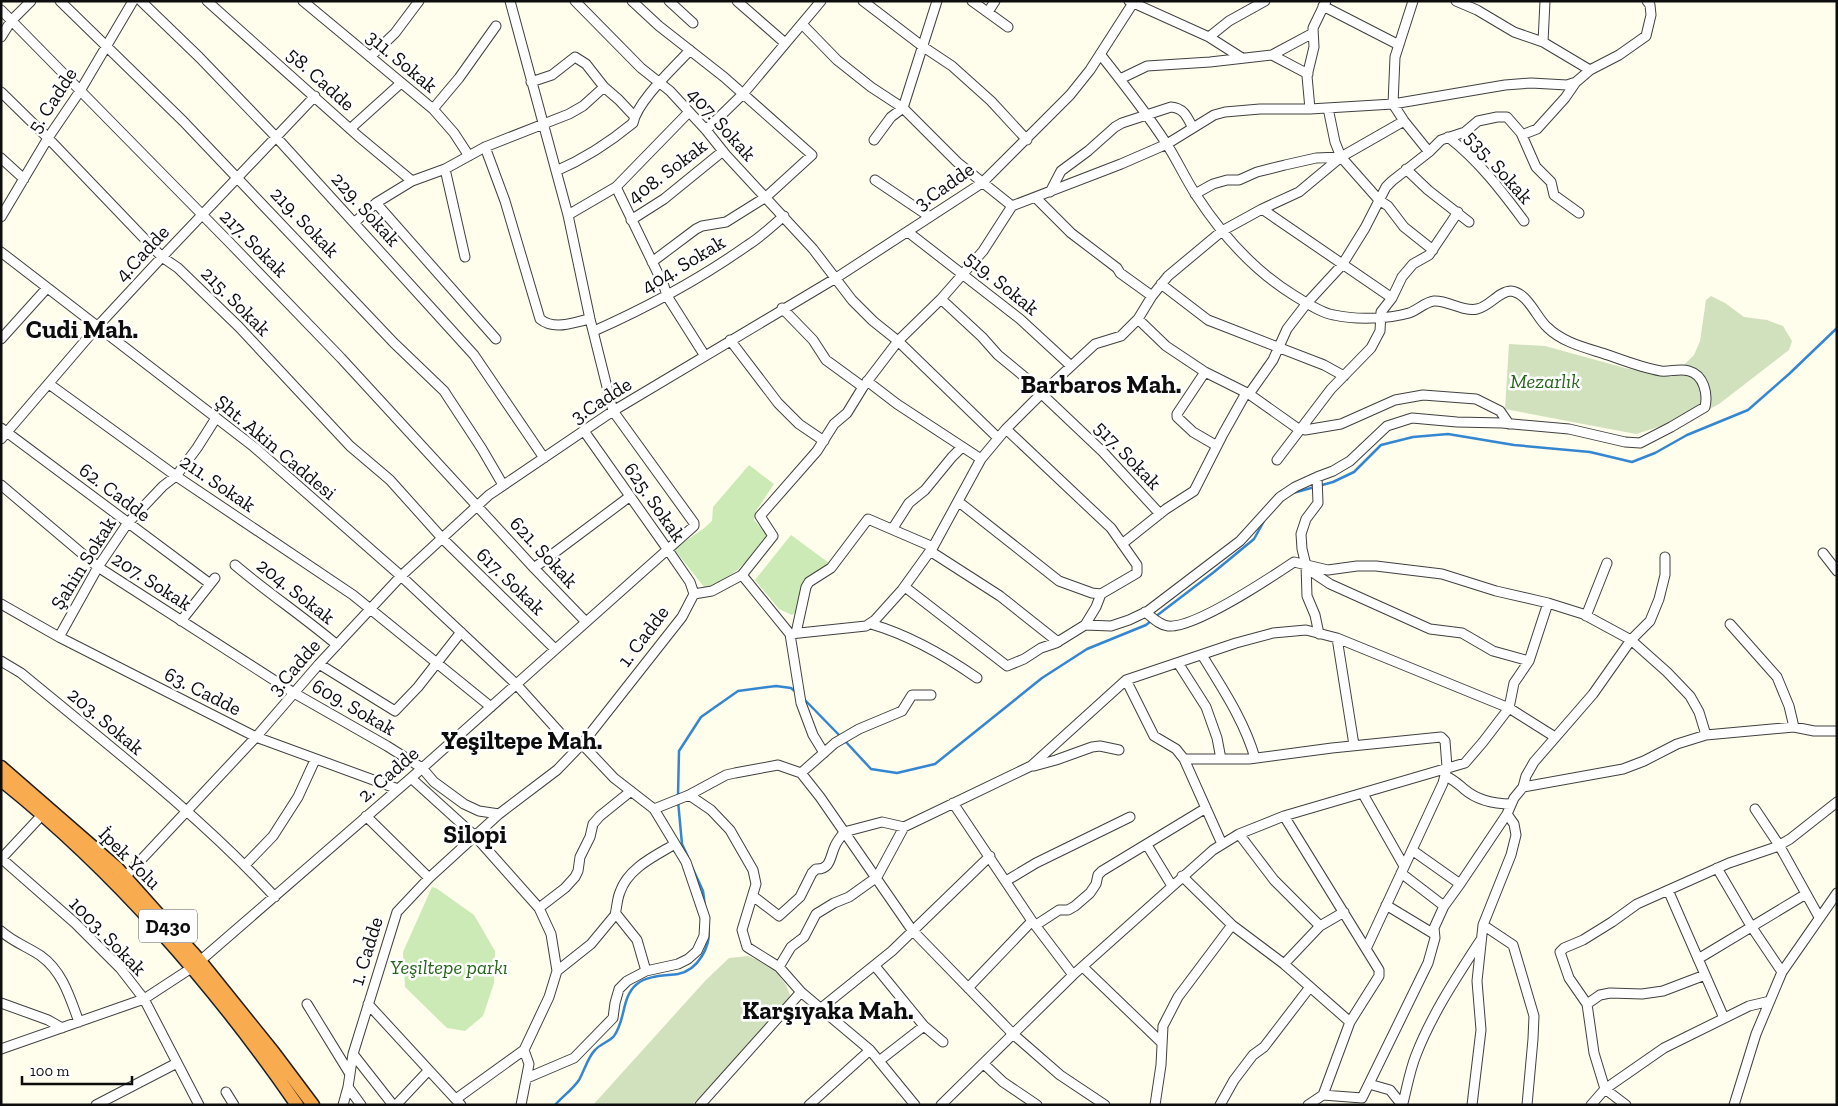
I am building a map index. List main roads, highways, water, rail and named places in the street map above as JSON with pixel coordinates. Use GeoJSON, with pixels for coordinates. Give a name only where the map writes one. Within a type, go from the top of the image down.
{"type":"FeatureCollection","features":[{"type":"Feature","properties":{"kind":"highway","name":"İpek Yolu"},"geometry":{"type":"LineString","coordinates":[[1,767],[62,819],[125,878],[196,964],[274,1053],[314,1105]]}},
{"type":"Feature","properties":{"kind":"highway","name":"D430"},"geometry":{"type":"LineString","coordinates":[[1,780],[79,847],[196,964],[297,1105]]}},
{"type":"Feature","properties":{"kind":"waterway"},"geometry":{"type":"LineString","coordinates":[[1293,493],[1333,482],[1354,472],[1381,445],[1413,437],[1448,434],[1514,445],[1590,452],[1632,462],[1655,453],[1687,435],[1748,410],[1837,328]]}},
{"type":"Feature","properties":{"kind":"waterway"},"geometry":{"type":"LineString","coordinates":[[1155,617],[1254,539],[1264,521]]}},
{"type":"Feature","properties":{"kind":"waterway"},"geometry":{"type":"LineString","coordinates":[[845,741],[871,769],[897,773],[935,764],[1042,678],[1087,649],[1146,625],[1151,621]]}},
{"type":"Feature","properties":{"kind":"waterway"},"geometry":{"type":"LineString","coordinates":[[678,796],[679,751],[701,717],[738,691],[776,686],[791,688],[797,693]]}},
{"type":"Feature","properties":{"kind":"waterway"},"geometry":{"type":"LineString","coordinates":[[803,698],[841,737]]}},
{"type":"Feature","properties":{"kind":"waterway"},"geometry":{"type":"LineString","coordinates":[[678,801],[682,844],[688,857]]}},
{"type":"Feature","properties":{"kind":"waterway"},"geometry":{"type":"LineString","coordinates":[[692,867],[703,891],[705,906]]}},
{"type":"Feature","properties":{"kind":"waterway"},"geometry":{"type":"LineString","coordinates":[[555,1105],[574,1087],[595,1050],[610,1040],[618,1030],[628,995],[632,989],[646,979],[678,974],[692,968],[706,949],[709,934],[708,926]]}},
{"type":"Feature","properties":{"kind":"district","name":"Cudi Mah."},"geometry":{"type":"Point","coordinates":[82,329]}},
{"type":"Feature","properties":{"kind":"district","name":"Barbaros Mah."},"geometry":{"type":"Point","coordinates":[1101,384]}},
{"type":"Feature","properties":{"kind":"district","name":"Yeşiltepe Mah."},"geometry":{"type":"Point","coordinates":[522,740]}},
{"type":"Feature","properties":{"kind":"district","name":"Silopi"},"geometry":{"type":"Point","coordinates":[475,834]}},
{"type":"Feature","properties":{"kind":"district","name":"Karşıyaka Mah."},"geometry":{"type":"Point","coordinates":[828,1010]}},
{"type":"Feature","properties":{"kind":"park label","name":"Mezarlık"},"geometry":{"type":"Point","coordinates":[1545,381]}},
{"type":"Feature","properties":{"kind":"park label","name":"Yeşiltepe parkı"},"geometry":{"type":"Point","coordinates":[449,967]}}]}
